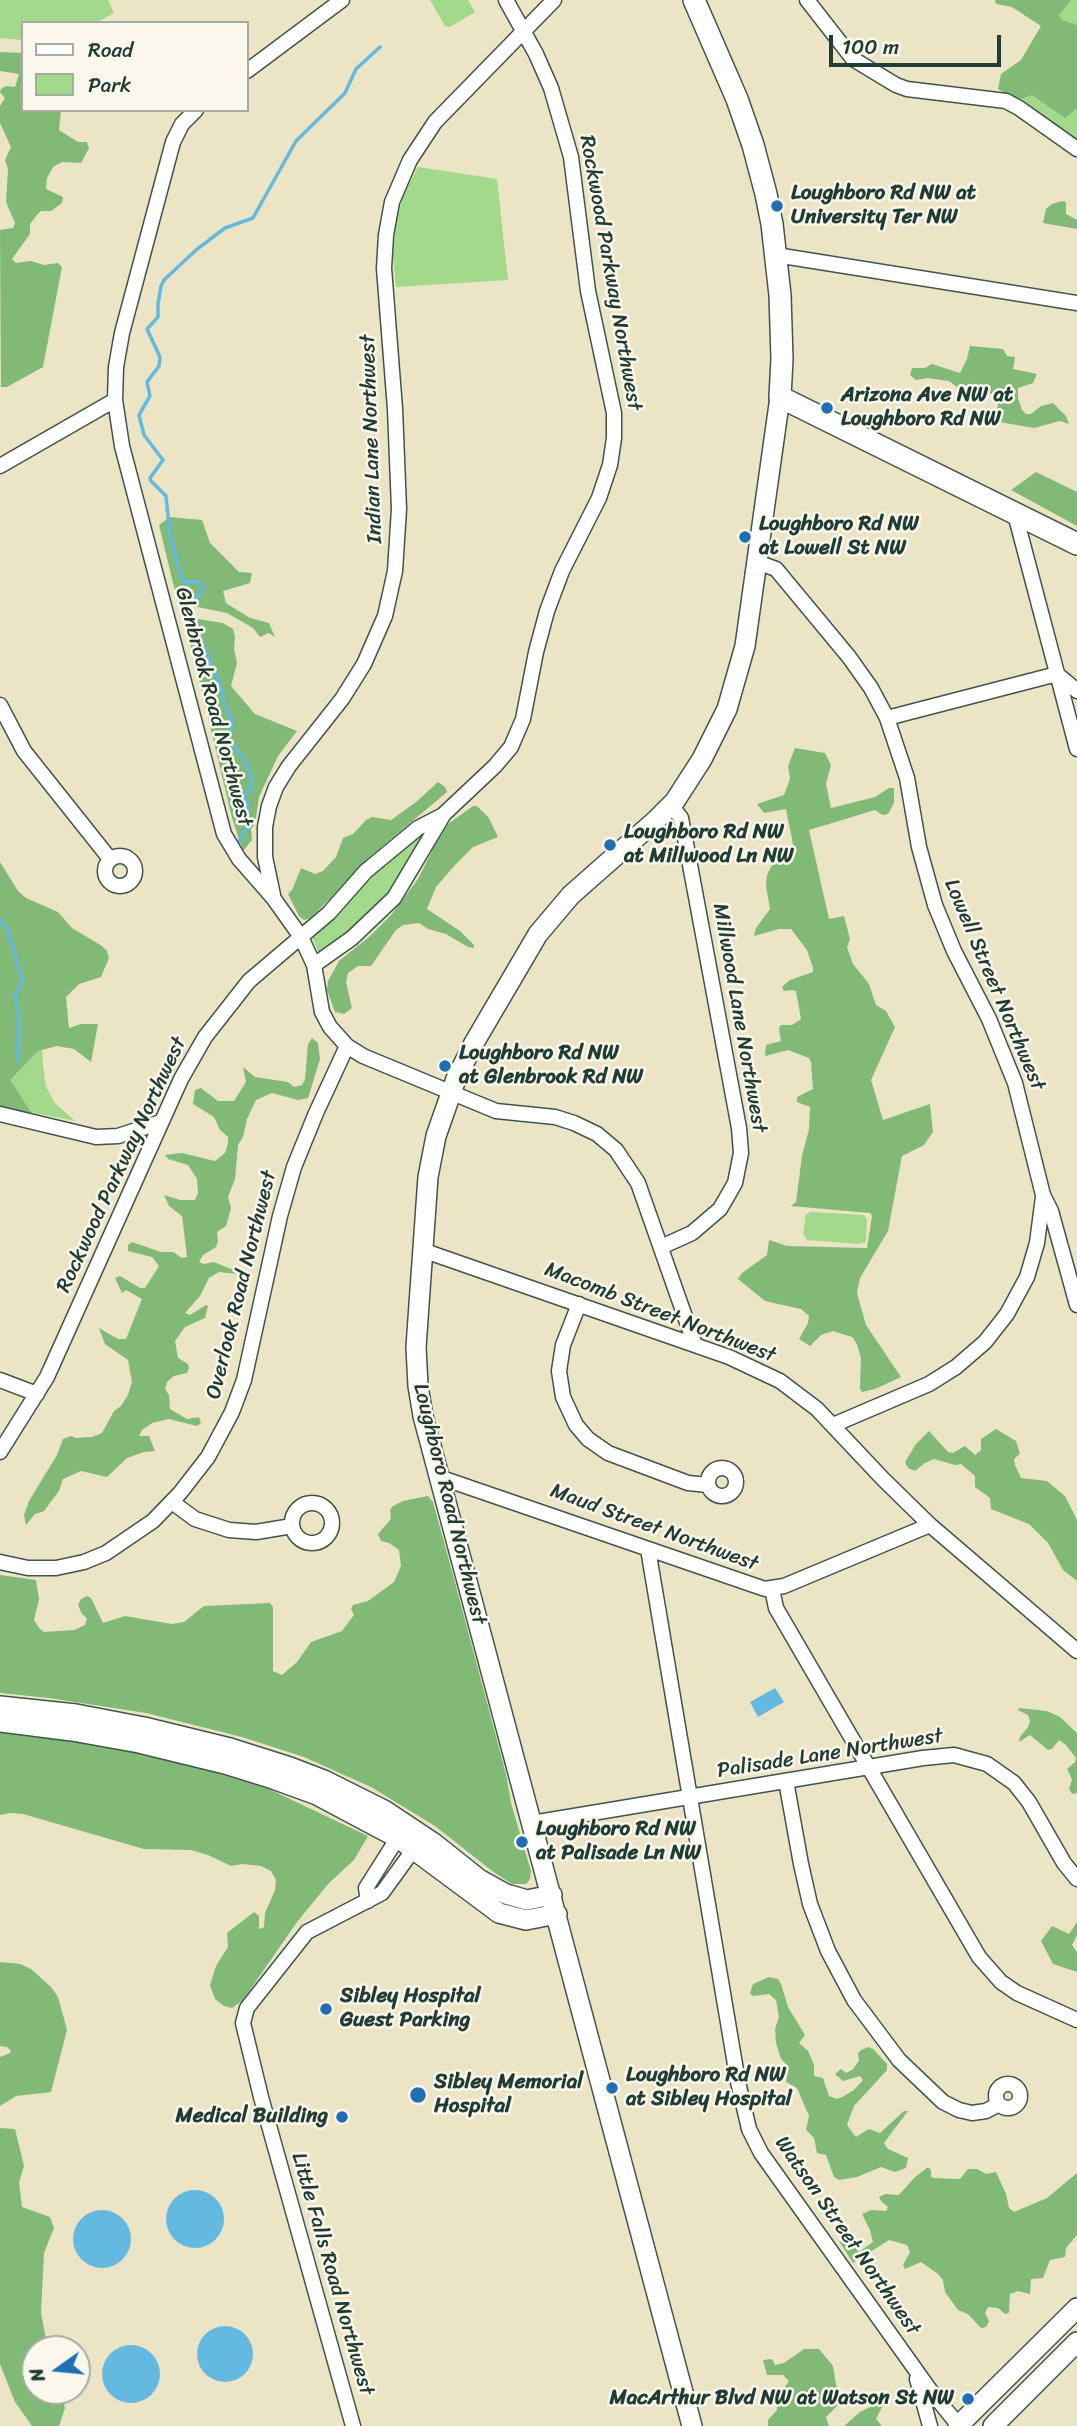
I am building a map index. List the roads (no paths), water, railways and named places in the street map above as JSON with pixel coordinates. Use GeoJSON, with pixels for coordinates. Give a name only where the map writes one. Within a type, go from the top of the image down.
{"type":"FeatureCollection","features":[{"type":"Feature","properties":{"kind":"main road","name":"Loughboro Road Northwest"},"geometry":{"type":"LineString","coordinates":[[692,2426],[423,1416],[417,1378],[416,1347],[422,1250],[432,1156],[442,1115],[451,1093],[481,1031],[524,955],[548,920],[571,895],[671,805],[712,742],[733,693],[745,646],[780,397],[782,320],[776,255],[766,194],[747,126],[695,0]]}},
{"type":"Feature","properties":{"kind":"main road"},"geometry":{"type":"LineString","coordinates":[[780,397],[1077,544]]}},
{"type":"Feature","properties":{"kind":"main road"},"geometry":{"type":"LineString","coordinates":[[0,1706],[100,1718],[230,1748],[324,1780],[366,1800],[411,1837]]}},
{"type":"Feature","properties":{"kind":"main road"},"geometry":{"type":"LineString","coordinates":[[0,1723],[72,1731],[127,1741],[250,1772],[317,1795],[411,1837],[506,1894],[554,1905]]}},
{"type":"Feature","properties":{"kind":"main road"},"geometry":{"type":"LineString","coordinates":[[959,2426],[1077,2308]]}},
{"type":"Feature","properties":{"kind":"main road"},"geometry":{"type":"LineString","coordinates":[[993,2426],[1077,2343]]}},
{"type":"Feature","properties":{"kind":"street"},"geometry":{"type":"LineString","coordinates":[[248,70],[342,0]]}},
{"type":"Feature","properties":{"kind":"street","name":"Rockwood Parkway Northwest"},"geometry":{"type":"LineString","coordinates":[[0,1452],[37,1394],[59,1351],[188,1064],[227,1007],[263,968],[330,913],[366,871],[418,828],[444,814],[500,762],[523,719],[547,611],[562,571],[602,491],[614,438],[612,400],[590,299],[571,157],[551,88],[506,0]]}},
{"type":"Feature","properties":{"kind":"street","name":"Indian Lane Northwest"},"geometry":{"type":"LineString","coordinates":[[274,899],[265,857],[265,827],[273,796],[284,772],[342,699],[364,664],[385,616],[395,571],[399,517],[395,409],[384,268],[392,202],[404,170],[428,131],[554,0]]}},
{"type":"Feature","properties":{"kind":"street"},"geometry":{"type":"LineString","coordinates":[[807,0],[853,59],[896,85],[907,89],[1006,101],[1077,149]]}},
{"type":"Feature","properties":{"kind":"street","name":"Glenbrook Road Northwest"},"geometry":{"type":"LineString","coordinates":[[194,112],[182,124],[173,142],[122,333],[116,367],[115,400],[122,446],[220,822],[236,855],[274,899],[301,937],[314,965],[322,1012],[330,1027],[347,1046],[363,1056],[502,1113],[569,1121],[602,1137],[619,1153],[634,1174],[695,1345]]}},
{"type":"Feature","properties":{"kind":"street"},"geometry":{"type":"LineString","coordinates":[[776,255],[1077,303]]}},
{"type":"Feature","properties":{"kind":"street"},"geometry":{"type":"LineString","coordinates":[[0,466],[115,400]]}},
{"type":"Feature","properties":{"kind":"street"},"geometry":{"type":"LineString","coordinates":[[1015,514],[1077,749]]}},
{"type":"Feature","properties":{"kind":"street","name":"Lowell Street Northwest"},"geometry":{"type":"LineString","coordinates":[[757,562],[776,569],[835,639],[861,672],[887,718],[907,778],[919,847],[935,905],[1008,1064],[1023,1109],[1043,1195],[1051,1211],[1077,1305]]}},
{"type":"Feature","properties":{"kind":"street"},"geometry":{"type":"LineString","coordinates":[[1057,674],[1077,691]]}},
{"type":"Feature","properties":{"kind":"street"},"geometry":{"type":"LineString","coordinates":[[887,718],[1057,674]]}},
{"type":"Feature","properties":{"kind":"street"},"geometry":{"type":"LineString","coordinates":[[0,705],[24,751],[110,859]]}},
{"type":"Feature","properties":{"kind":"street","name":"Millwood Lane Northwest"},"geometry":{"type":"LineString","coordinates":[[661,1247],[692,1233],[720,1209],[735,1183],[741,1153],[739,1128],[681,818],[671,805]]}},
{"type":"Feature","properties":{"kind":"street","name":"Rockwood Parkway Northwest"},"geometry":{"type":"LineString","coordinates":[[314,965],[352,938],[394,898],[444,814]]}},
{"type":"Feature","properties":{"kind":"street","name":"Overlook Road Northwest"},"geometry":{"type":"LineString","coordinates":[[0,1562],[42,1569],[91,1560],[134,1536],[172,1502],[208,1457],[244,1380],[289,1183],[316,1113],[347,1046]]}},
{"type":"Feature","properties":{"kind":"street"},"geometry":{"type":"LineString","coordinates":[[0,1114],[96,1137],[118,1136],[161,1122]]}},
{"type":"Feature","properties":{"kind":"street"},"geometry":{"type":"LineString","coordinates":[[833,1425],[929,1384],[962,1362],[985,1342],[1007,1314],[1027,1277],[1037,1243],[1043,1195]]}},
{"type":"Feature","properties":{"kind":"street","name":"Macomb Street Northwest"},"geometry":{"type":"LineString","coordinates":[[422,1250],[695,1345],[780,1381],[806,1399],[930,1525],[1077,1651]]}},
{"type":"Feature","properties":{"kind":"street"},"geometry":{"type":"LineString","coordinates":[[579,1304],[561,1351],[559,1371],[563,1397],[576,1425],[593,1443],[612,1455],[688,1483],[708,1485]]}},
{"type":"Feature","properties":{"kind":"street"},"geometry":{"type":"LineString","coordinates":[[0,1380],[37,1394]]}},
{"type":"Feature","properties":{"kind":"street","name":"Maud Street Northwest"},"geometry":{"type":"LineString","coordinates":[[439,1477],[755,1587],[772,1589],[930,1525]]}},
{"type":"Feature","properties":{"kind":"street"},"geometry":{"type":"LineString","coordinates":[[172,1502],[195,1519],[229,1530],[256,1532],[292,1527]]}},
{"type":"Feature","properties":{"kind":"street","name":"Watson Street Northwest"},"geometry":{"type":"LineString","coordinates":[[648,1549],[738,2082],[751,2134],[761,2153],[913,2367],[959,2426]]}},
{"type":"Feature","properties":{"kind":"street"},"geometry":{"type":"LineString","coordinates":[[772,1589],[776,1608],[987,1967],[1001,1982],[1023,1997],[1077,2020]]}},
{"type":"Feature","properties":{"kind":"street","name":"Palisade Lane Northwest"},"geometry":{"type":"LineString","coordinates":[[533,1823],[954,1755],[993,1767],[1009,1779],[1025,1796],[1064,1863],[1077,1879]]}},
{"type":"Feature","properties":{"kind":"street"},"geometry":{"type":"LineString","coordinates":[[786,1781],[810,1904],[828,1951],[854,2000],[903,2064],[943,2102],[972,2113],[986,2111],[999,2104]]}},
{"type":"Feature","properties":{"kind":"street","name":"Little Falls Road Northwest"},"geometry":{"type":"LineString","coordinates":[[353,2426],[261,2097],[243,2023],[247,2008],[307,1932],[368,1901],[366,1888],[411,1837]]}},
{"type":"Feature","properties":{"kind":"street","name":"Watson Street Northwest"},"geometry":{"type":"LineString","coordinates":[[913,2367],[930,2426]]}},
{"type":"Feature","properties":{"kind":"water"},"geometry":{"type":"Polygon","coordinates":[[[775,1688],[784,1702],[758,1717],[750,1702],[775,1688]]]}},
{"type":"Feature","properties":{"kind":"water"},"geometry":{"type":"Polygon","coordinates":[[[195,2190],[211,2195],[219,2203],[224,2219],[219,2235],[211,2243],[195,2248],[179,2243],[171,2235],[166,2219],[171,2203],[179,2195],[195,2190]]]}},
{"type":"Feature","properties":{"kind":"water"},"geometry":{"type":"Polygon","coordinates":[[[102,2210],[118,2215],[126,2223],[131,2239],[126,2255],[118,2263],[102,2268],[86,2263],[78,2255],[73,2239],[78,2223],[86,2215],[102,2210]]]}},
{"type":"Feature","properties":{"kind":"water"},"geometry":{"type":"Polygon","coordinates":[[[219,2326],[231,2326],[241,2330],[249,2338],[253,2354],[249,2370],[241,2378],[231,2382],[219,2382],[209,2378],[201,2370],[197,2360],[197,2348],[201,2338],[209,2330],[219,2326]]]}},
{"type":"Feature","properties":{"kind":"water"},"geometry":{"type":"Polygon","coordinates":[[[131,2345],[142,2347],[155,2358],[160,2374],[158,2385],[147,2398],[131,2403],[120,2401],[107,2390],[102,2374],[104,2363],[115,2350],[131,2345]]]}},
{"type":"Feature","properties":{"kind":"waterway"},"geometry":{"type":"LineString","coordinates":[[239,841],[248,826],[248,807],[244,795],[251,789],[251,777],[245,761],[229,740],[231,718],[189,609],[194,599],[203,591],[202,586],[198,582],[184,582],[181,576],[170,536],[166,496],[150,478],[163,460],[144,435],[139,415],[150,396],[147,382],[159,366],[160,357],[147,329],[158,317],[164,280],[225,228],[253,218],[296,141],[345,93],[356,69],[380,47]]}},
{"type":"Feature","properties":{"kind":"waterway"},"geometry":{"type":"LineString","coordinates":[[0,920],[7,929],[23,981],[15,995],[19,1017],[18,1061]]}},
{"type":"Feature","properties":{"kind":"place","name":"Loughboro Rd NW at University Ter NW"},"geometry":{"type":"Point","coordinates":[777,206]}},
{"type":"Feature","properties":{"kind":"place","name":"Arizona Ave NW at Loughboro Rd NW"},"geometry":{"type":"Point","coordinates":[827,408]}},
{"type":"Feature","properties":{"kind":"place","name":"Loughboro Rd NW at Lowell St NW"},"geometry":{"type":"Point","coordinates":[745,537]}},
{"type":"Feature","properties":{"kind":"place","name":"Loughboro Rd NW at Millwood Ln NW"},"geometry":{"type":"Point","coordinates":[610,845]}},
{"type":"Feature","properties":{"kind":"place","name":"Loughboro Rd NW at Glenbrook Rd NW"},"geometry":{"type":"Point","coordinates":[445,1066]}},
{"type":"Feature","properties":{"kind":"place","name":"Loughboro Rd NW at Palisade Ln NW"},"geometry":{"type":"Point","coordinates":[522,1842]}},
{"type":"Feature","properties":{"kind":"place","name":"Sibley Hospital Guest Parking"},"geometry":{"type":"Point","coordinates":[326,2009]}},
{"type":"Feature","properties":{"kind":"place","name":"Loughboro Rd NW at Sibley Hospital"},"geometry":{"type":"Point","coordinates":[612,2088]}},
{"type":"Feature","properties":{"kind":"place","name":"Sibley Memorial Hospital"},"geometry":{"type":"Point","coordinates":[418,2095]}},
{"type":"Feature","properties":{"kind":"place","name":"Medical Building"},"geometry":{"type":"Point","coordinates":[342,2117]}},
{"type":"Feature","properties":{"kind":"place","name":"MacArthur Blvd NW at Watson St NW"},"geometry":{"type":"Point","coordinates":[968,2399]}}]}
